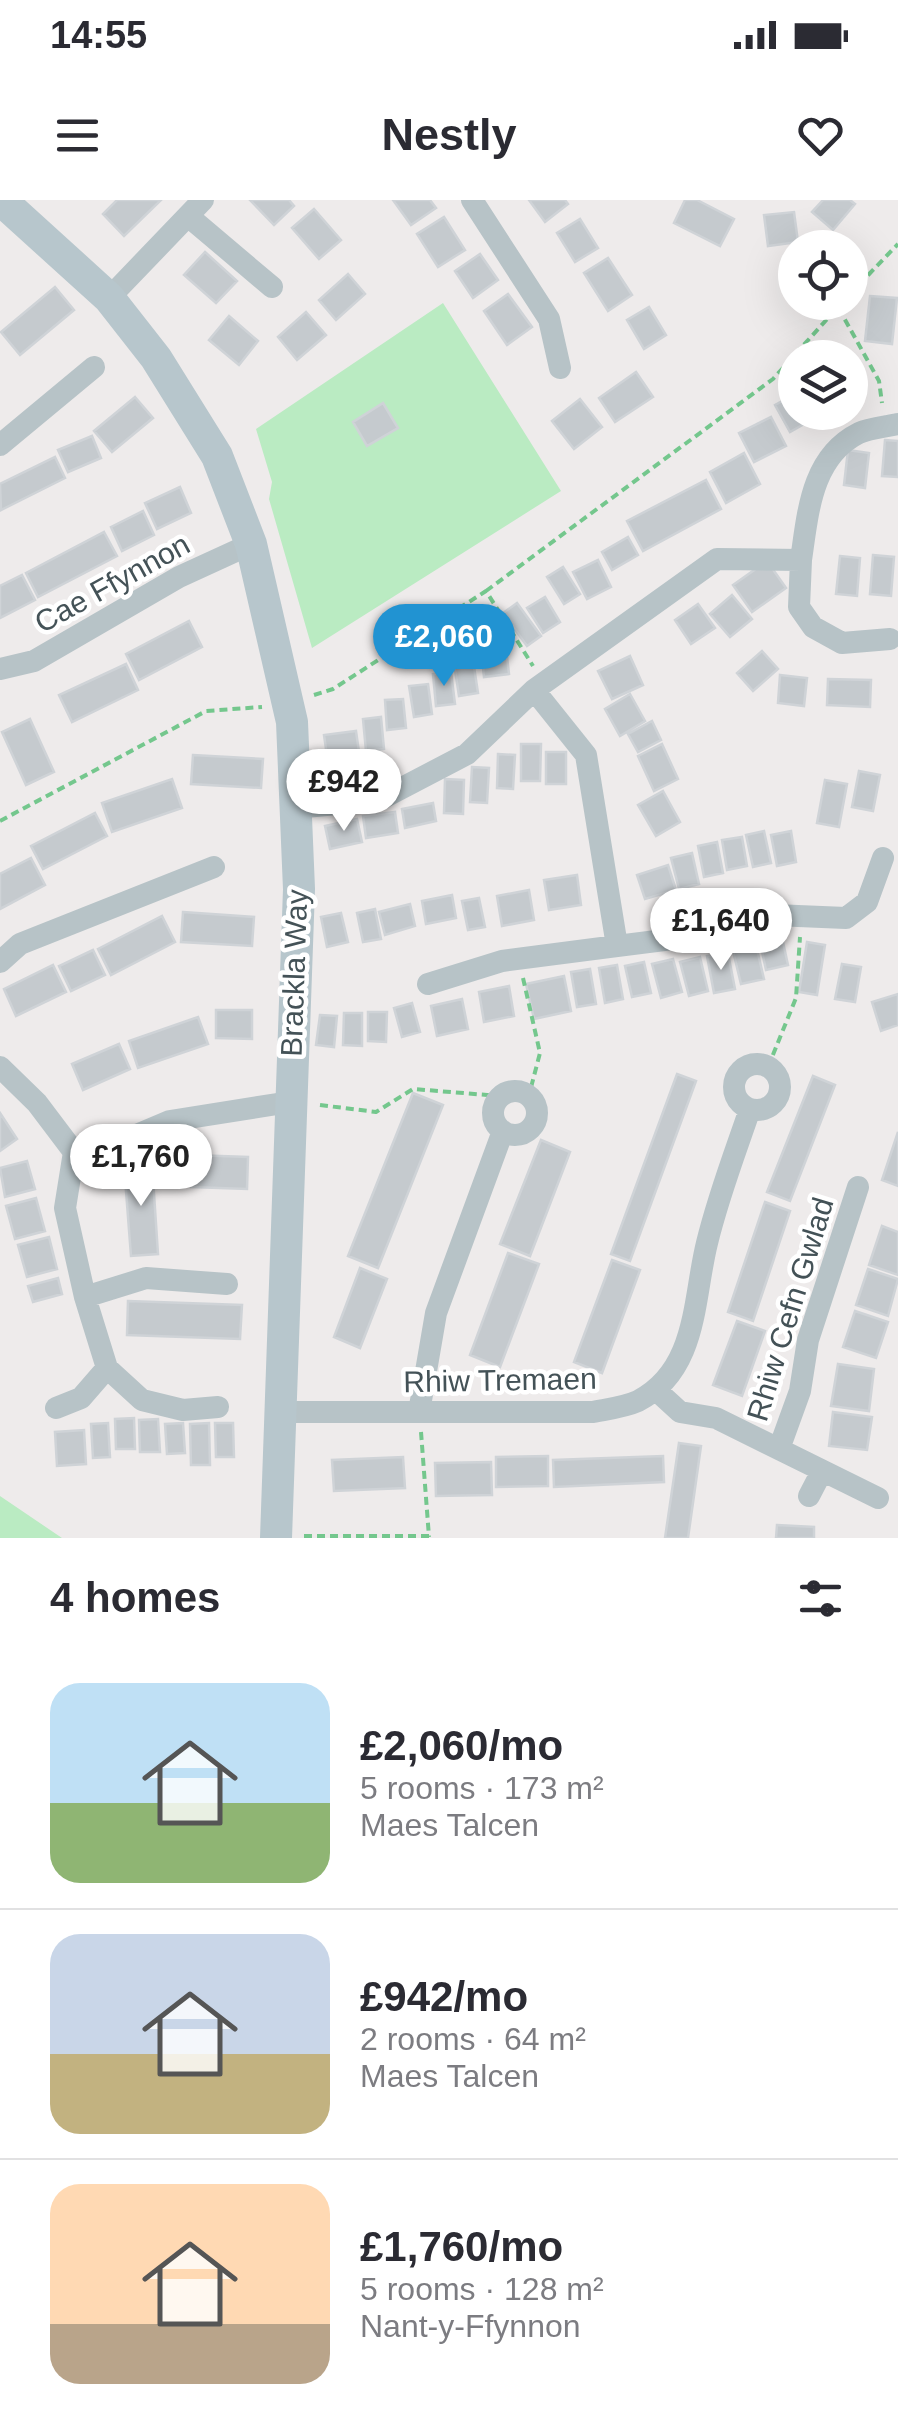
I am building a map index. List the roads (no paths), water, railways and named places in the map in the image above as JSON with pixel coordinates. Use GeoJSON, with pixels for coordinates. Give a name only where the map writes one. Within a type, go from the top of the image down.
{"type":"FeatureCollection","features":[{"type":"Feature","properties":{"kind":"street","name":"Brackla Way"},"geometry":{"type":"LineString","coordinates":[[1,200],[109,298],[156,358],[217,456],[252,544],[292,722],[299,889],[276,1537]]}},
{"type":"Feature","properties":{"kind":"street"},"geometry":{"type":"LineString","coordinates":[[472,200],[550,319],[560,368]]}},
{"type":"Feature","properties":{"kind":"street"},"geometry":{"type":"LineString","coordinates":[[109,298],[196,208],[272,287]]}},
{"type":"Feature","properties":{"kind":"street"},"geometry":{"type":"LineString","coordinates":[[0,446],[94,368]]}},
{"type":"Feature","properties":{"kind":"street"},"geometry":{"type":"LineString","coordinates":[[890,640],[842,643],[813,627],[800,607],[801,560],[811,494],[832,451],[861,432],[891,426]]}},
{"type":"Feature","properties":{"kind":"street","name":"Cae Ffynnon"},"geometry":{"type":"LineString","coordinates":[[0,668],[34,661],[179,577],[252,544]]}},
{"type":"Feature","properties":{"kind":"street"},"geometry":{"type":"LineString","coordinates":[[295,808],[379,800],[467,754],[539,686],[717,558],[801,560]]}},
{"type":"Feature","properties":{"kind":"street"},"geometry":{"type":"LineString","coordinates":[[539,686],[586,755],[616,946]]}},
{"type":"Feature","properties":{"kind":"street"},"geometry":{"type":"LineString","coordinates":[[428,984],[502,961],[696,936],[750,914],[846,918],[866,902],[882,858]]}},
{"type":"Feature","properties":{"kind":"street"},"geometry":{"type":"LineString","coordinates":[[0,962],[20,944],[214,868]]}},
{"type":"Feature","properties":{"kind":"street"},"geometry":{"type":"LineString","coordinates":[[752,1064],[768,1067],[778,1078],[779,1094],[769,1106],[750,1109],[737,1100],[735,1079],[752,1064]]}},
{"type":"Feature","properties":{"kind":"street"},"geometry":{"type":"LineString","coordinates":[[0,1067],[37,1104],[74,1152],[65,1208],[106,1368],[142,1400],[183,1410],[218,1407]]}},
{"type":"Feature","properties":{"kind":"street"},"geometry":{"type":"LineString","coordinates":[[514,1090],[528,1095],[537,1113],[532,1127],[521,1134],[503,1131],[493,1115],[500,1096],[514,1090]]}},
{"type":"Feature","properties":{"kind":"street"},"geometry":{"type":"LineString","coordinates":[[74,1152],[118,1143],[170,1121],[290,1102]]}},
{"type":"Feature","properties":{"kind":"street"},"geometry":{"type":"LineString","coordinates":[[750,1109],[706,1246],[692,1330],[677,1365],[656,1390],[680,1412],[716,1418],[878,1498]]}},
{"type":"Feature","properties":{"kind":"street"},"geometry":{"type":"LineString","coordinates":[[419,1412],[436,1313],[503,1131]]}},
{"type":"Feature","properties":{"kind":"street","name":"Rhiw Cefn Gwlad"},"geometry":{"type":"LineString","coordinates":[[779,1449],[800,1391],[808,1340],[858,1187]]}},
{"type":"Feature","properties":{"kind":"street"},"geometry":{"type":"LineString","coordinates":[[86,1296],[146,1278],[227,1284]]}},
{"type":"Feature","properties":{"kind":"street"},"geometry":{"type":"LineString","coordinates":[[56,1408],[80,1398],[106,1368]]}},
{"type":"Feature","properties":{"kind":"street","name":"Rhiw Tremaen"},"geometry":{"type":"LineString","coordinates":[[282,1412],[593,1412],[635,1403],[656,1390]]}},
{"type":"Feature","properties":{"kind":"street"},"geometry":{"type":"LineString","coordinates":[[809,1496],[822,1470]]}}]}
